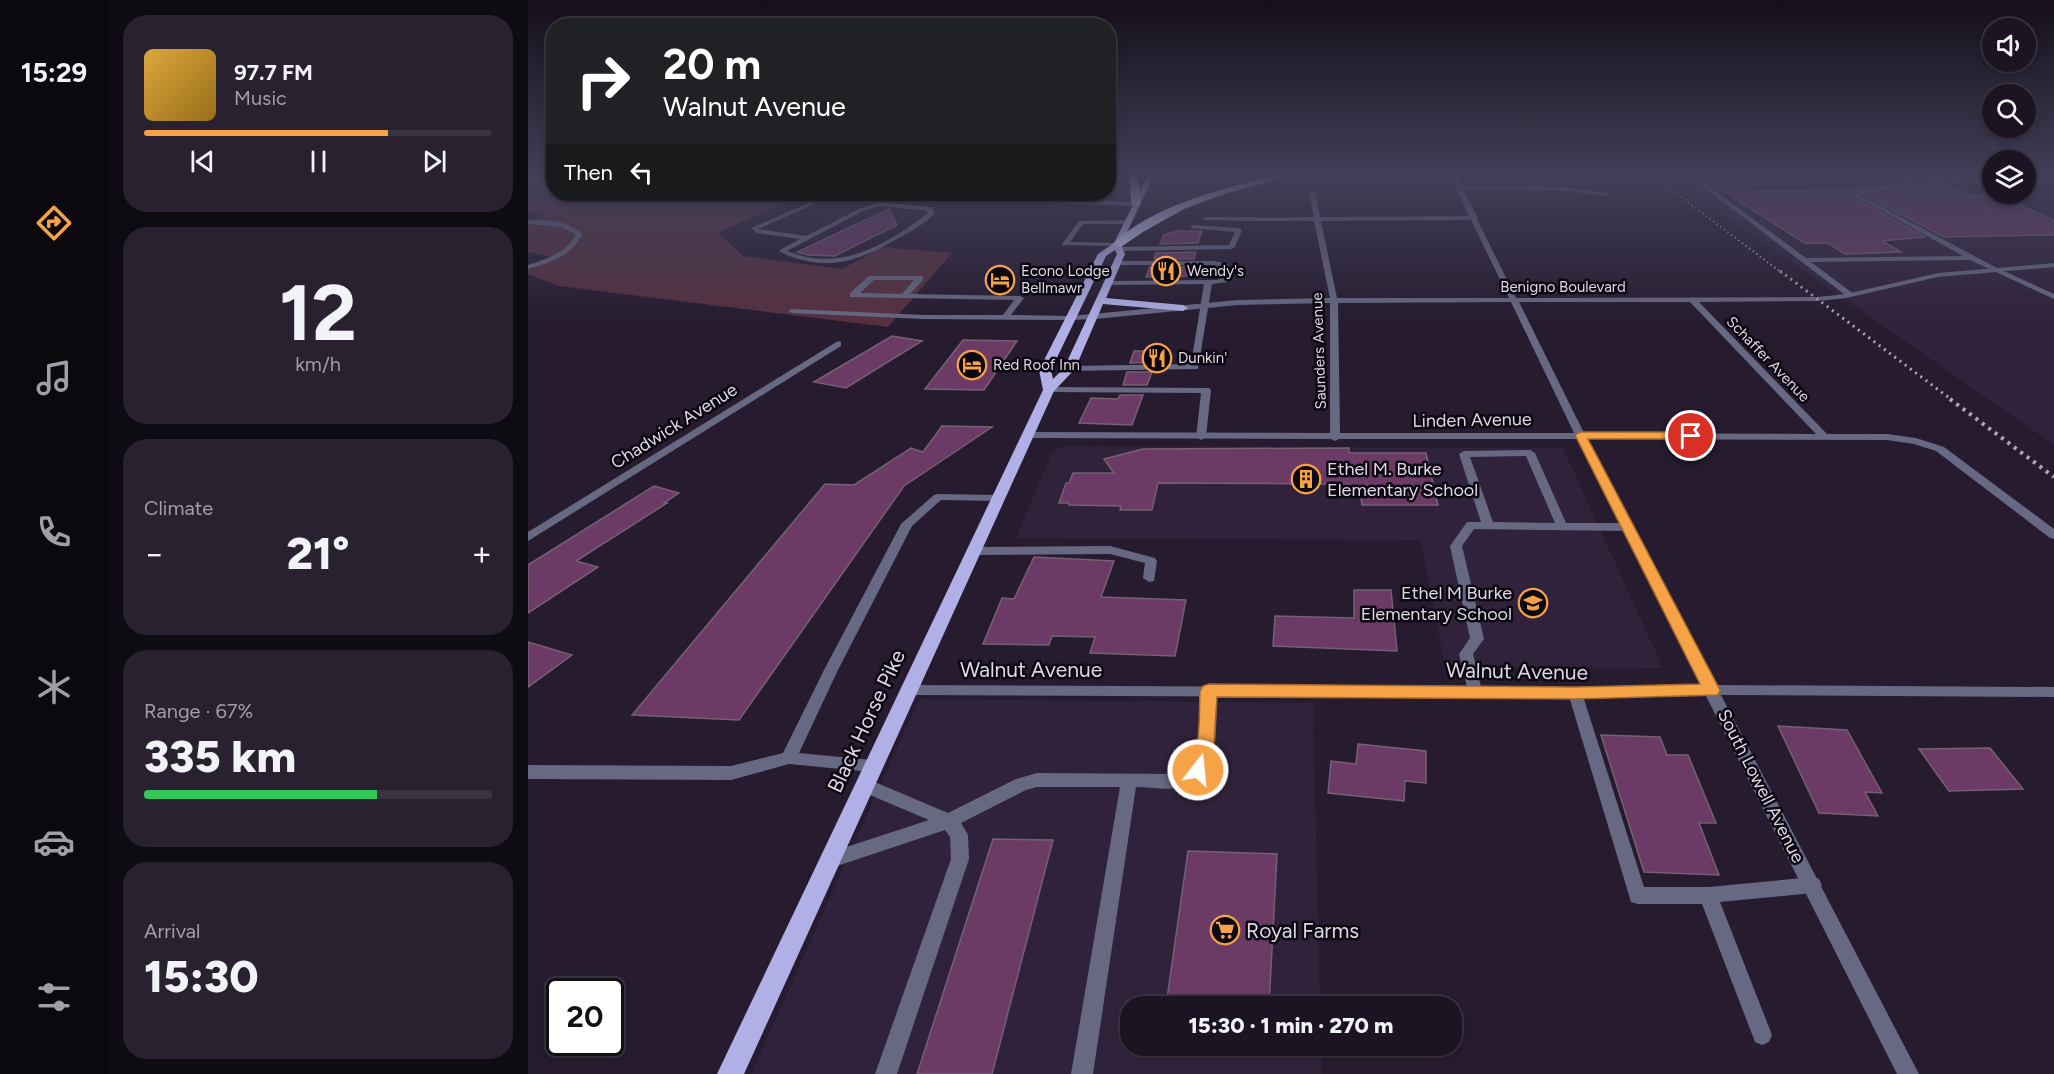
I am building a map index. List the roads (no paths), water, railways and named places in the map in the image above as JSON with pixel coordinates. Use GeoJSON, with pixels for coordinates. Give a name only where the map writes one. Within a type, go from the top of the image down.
{"type":"FeatureCollection","features":[{"type":"Feature","properties":{"kind":"highway"},"geometry":{"type":"LineString","coordinates":[[1118,247],[1144,225]]}},
{"type":"Feature","properties":{"kind":"main road","name":"Black Horse Pike"},"geometry":{"type":"LineString","coordinates":[[1049,390],[1045,370],[1102,254],[1118,247],[1126,225]]}},
{"type":"Feature","properties":{"kind":"main road","name":"Black Horse Pike"},"geometry":{"type":"LineString","coordinates":[[730,1074],[1049,390],[1069,369],[1110,283],[1122,254],[1118,247]]}},
{"type":"Feature","properties":{"kind":"main road"},"geometry":{"type":"LineString","coordinates":[[1101,301],[1183,308]]}},
{"type":"Feature","properties":{"kind":"street"},"geometry":{"type":"LineString","coordinates":[[528,267],[568,249],[577,242],[579,234],[575,229],[558,225]]}},
{"type":"Feature","properties":{"kind":"street"},"geometry":{"type":"LineString","coordinates":[[761,225],[754,228],[758,231],[808,238]]}},
{"type":"Feature","properties":{"kind":"street"},"geometry":{"type":"LineString","coordinates":[[832,225],[782,251],[806,259],[840,261],[855,258],[912,225]]}},
{"type":"Feature","properties":{"kind":"street"},"geometry":{"type":"LineString","coordinates":[[1075,225],[1065,244],[1118,247],[1232,247],[1239,230],[1193,227]]}},
{"type":"Feature","properties":{"kind":"street","name":"Saunders Avenue"},"geometry":{"type":"LineString","coordinates":[[1318,225],[1334,301],[1335,438]]}},
{"type":"Feature","properties":{"kind":"street","name":"South Lowell Avenue"},"geometry":{"type":"LineString","coordinates":[[1478,225],[1580,435],[1908,1074]]}},
{"type":"Feature","properties":{"kind":"street"},"geometry":{"type":"LineString","coordinates":[[1758,225],[1851,295]]}},
{"type":"Feature","properties":{"kind":"street"},"geometry":{"type":"LineString","coordinates":[[1911,225],[1992,269],[2054,297]]}},
{"type":"Feature","properties":{"kind":"street"},"geometry":{"type":"LineString","coordinates":[[1805,260],[1972,258]]}},
{"type":"Feature","properties":{"kind":"street"},"geometry":{"type":"LineString","coordinates":[[1110,283],[1208,283],[1224,280],[1226,266],[1214,263],[1117,263]]}},
{"type":"Feature","properties":{"kind":"street"},"geometry":{"type":"LineString","coordinates":[[1133,283],[1143,263]]}},
{"type":"Feature","properties":{"kind":"street","name":"Benigno Boulevard"},"geometry":{"type":"LineString","coordinates":[[792,311],[924,317],[1071,318],[1262,301],[1818,299],[1851,295],[1938,275],[2054,264]]}},
{"type":"Feature","properties":{"kind":"street"},"geometry":{"type":"LineString","coordinates":[[904,296],[920,278],[872,278],[853,295],[863,295],[904,296],[1020,298],[1006,318]]}},
{"type":"Feature","properties":{"kind":"street"},"geometry":{"type":"LineString","coordinates":[[1069,369],[1191,369],[1195,367],[1208,283]]}},
{"type":"Feature","properties":{"kind":"street"},"geometry":{"type":"LineString","coordinates":[[2031,287],[2054,285]]}},
{"type":"Feature","properties":{"kind":"street","name":"Schaffer Avenue"},"geometry":{"type":"LineString","coordinates":[[1693,300],[1824,436]]}},
{"type":"Feature","properties":{"kind":"street","name":"Chadwick Avenue"},"geometry":{"type":"LineString","coordinates":[[528,537],[838,344]]}},
{"type":"Feature","properties":{"kind":"street"},"geometry":{"type":"LineString","coordinates":[[1049,390],[1206,390],[1201,437]]}},
{"type":"Feature","properties":{"kind":"street","name":"Linden Avenue"},"geometry":{"type":"LineString","coordinates":[[1028,435],[1335,438],[1580,435],[1887,437],[1916,441],[1940,449],[2054,535]]}},
{"type":"Feature","properties":{"kind":"street"},"geometry":{"type":"LineString","coordinates":[[1488,525],[1464,454],[1530,453],[1562,526]]}},
{"type":"Feature","properties":{"kind":"street"},"geometry":{"type":"LineString","coordinates":[[789,758],[907,524],[938,497],[998,498]]}},
{"type":"Feature","properties":{"kind":"street"},"geometry":{"type":"LineString","coordinates":[[1475,691],[1466,654],[1477,639],[1456,546],[1471,525],[1628,527]]}},
{"type":"Feature","properties":{"kind":"street"},"geometry":{"type":"LineString","coordinates":[[974,551],[1110,550],[1151,561],[1149,578]]}},
{"type":"Feature","properties":{"kind":"street","name":"Walnut Avenue"},"geometry":{"type":"LineString","coordinates":[[908,690],[1575,693],[1712,690],[2054,692]]}},
{"type":"Feature","properties":{"kind":"street"},"geometry":{"type":"LineString","coordinates":[[831,860],[949,821],[1022,784],[1037,780],[1179,781],[1198,770],[1203,759],[1209,691]]}},
{"type":"Feature","properties":{"kind":"street"},"geometry":{"type":"LineString","coordinates":[[1575,693],[1638,896],[1708,895],[1813,885]]}},
{"type":"Feature","properties":{"kind":"street"},"geometry":{"type":"LineString","coordinates":[[528,772],[731,773],[789,758],[872,766]]}},
{"type":"Feature","properties":{"kind":"street"},"geometry":{"type":"LineString","coordinates":[[1082,1074],[1129,780]]}},
{"type":"Feature","properties":{"kind":"street"},"geometry":{"type":"LineString","coordinates":[[864,785],[949,821],[959,835],[960,859],[886,1074]]}},
{"type":"Feature","properties":{"kind":"street"},"geometry":{"type":"LineString","coordinates":[[1708,895],[1762,1035]]}},
{"type":"Feature","properties":{"kind":"railway"},"geometry":{"type":"LineString","coordinates":[[1718,225],[1782,273]]}},
{"type":"Feature","properties":{"kind":"railway"},"geometry":{"type":"LineString","coordinates":[[1780,271],[1952,400]]}},
{"type":"Feature","properties":{"kind":"railway"},"geometry":{"type":"LineString","coordinates":[[1950,399],[2054,477]]}},
{"type":"Feature","properties":{"kind":"place","name":"Wendy's"},"geometry":{"type":"Point","coordinates":[1166,271]}},
{"type":"Feature","properties":{"kind":"place","name":"Econo Lodge Bellmawr"},"geometry":{"type":"Point","coordinates":[1000,280]}},
{"type":"Feature","properties":{"kind":"place","name":"Dunkin'"},"geometry":{"type":"Point","coordinates":[1157,358]}},
{"type":"Feature","properties":{"kind":"place","name":"Red Roof Inn"},"geometry":{"type":"Point","coordinates":[972,365]}},
{"type":"Feature","properties":{"kind":"place","name":"Ethel M. Burke Elementary School"},"geometry":{"type":"Point","coordinates":[1306,479]}},
{"type":"Feature","properties":{"kind":"place","name":"Ethel M Burke Elementary School"},"geometry":{"type":"Point","coordinates":[1533,603]}},
{"type":"Feature","properties":{"kind":"place","name":"Royal Farms"},"geometry":{"type":"Point","coordinates":[1225,930]}}]}
